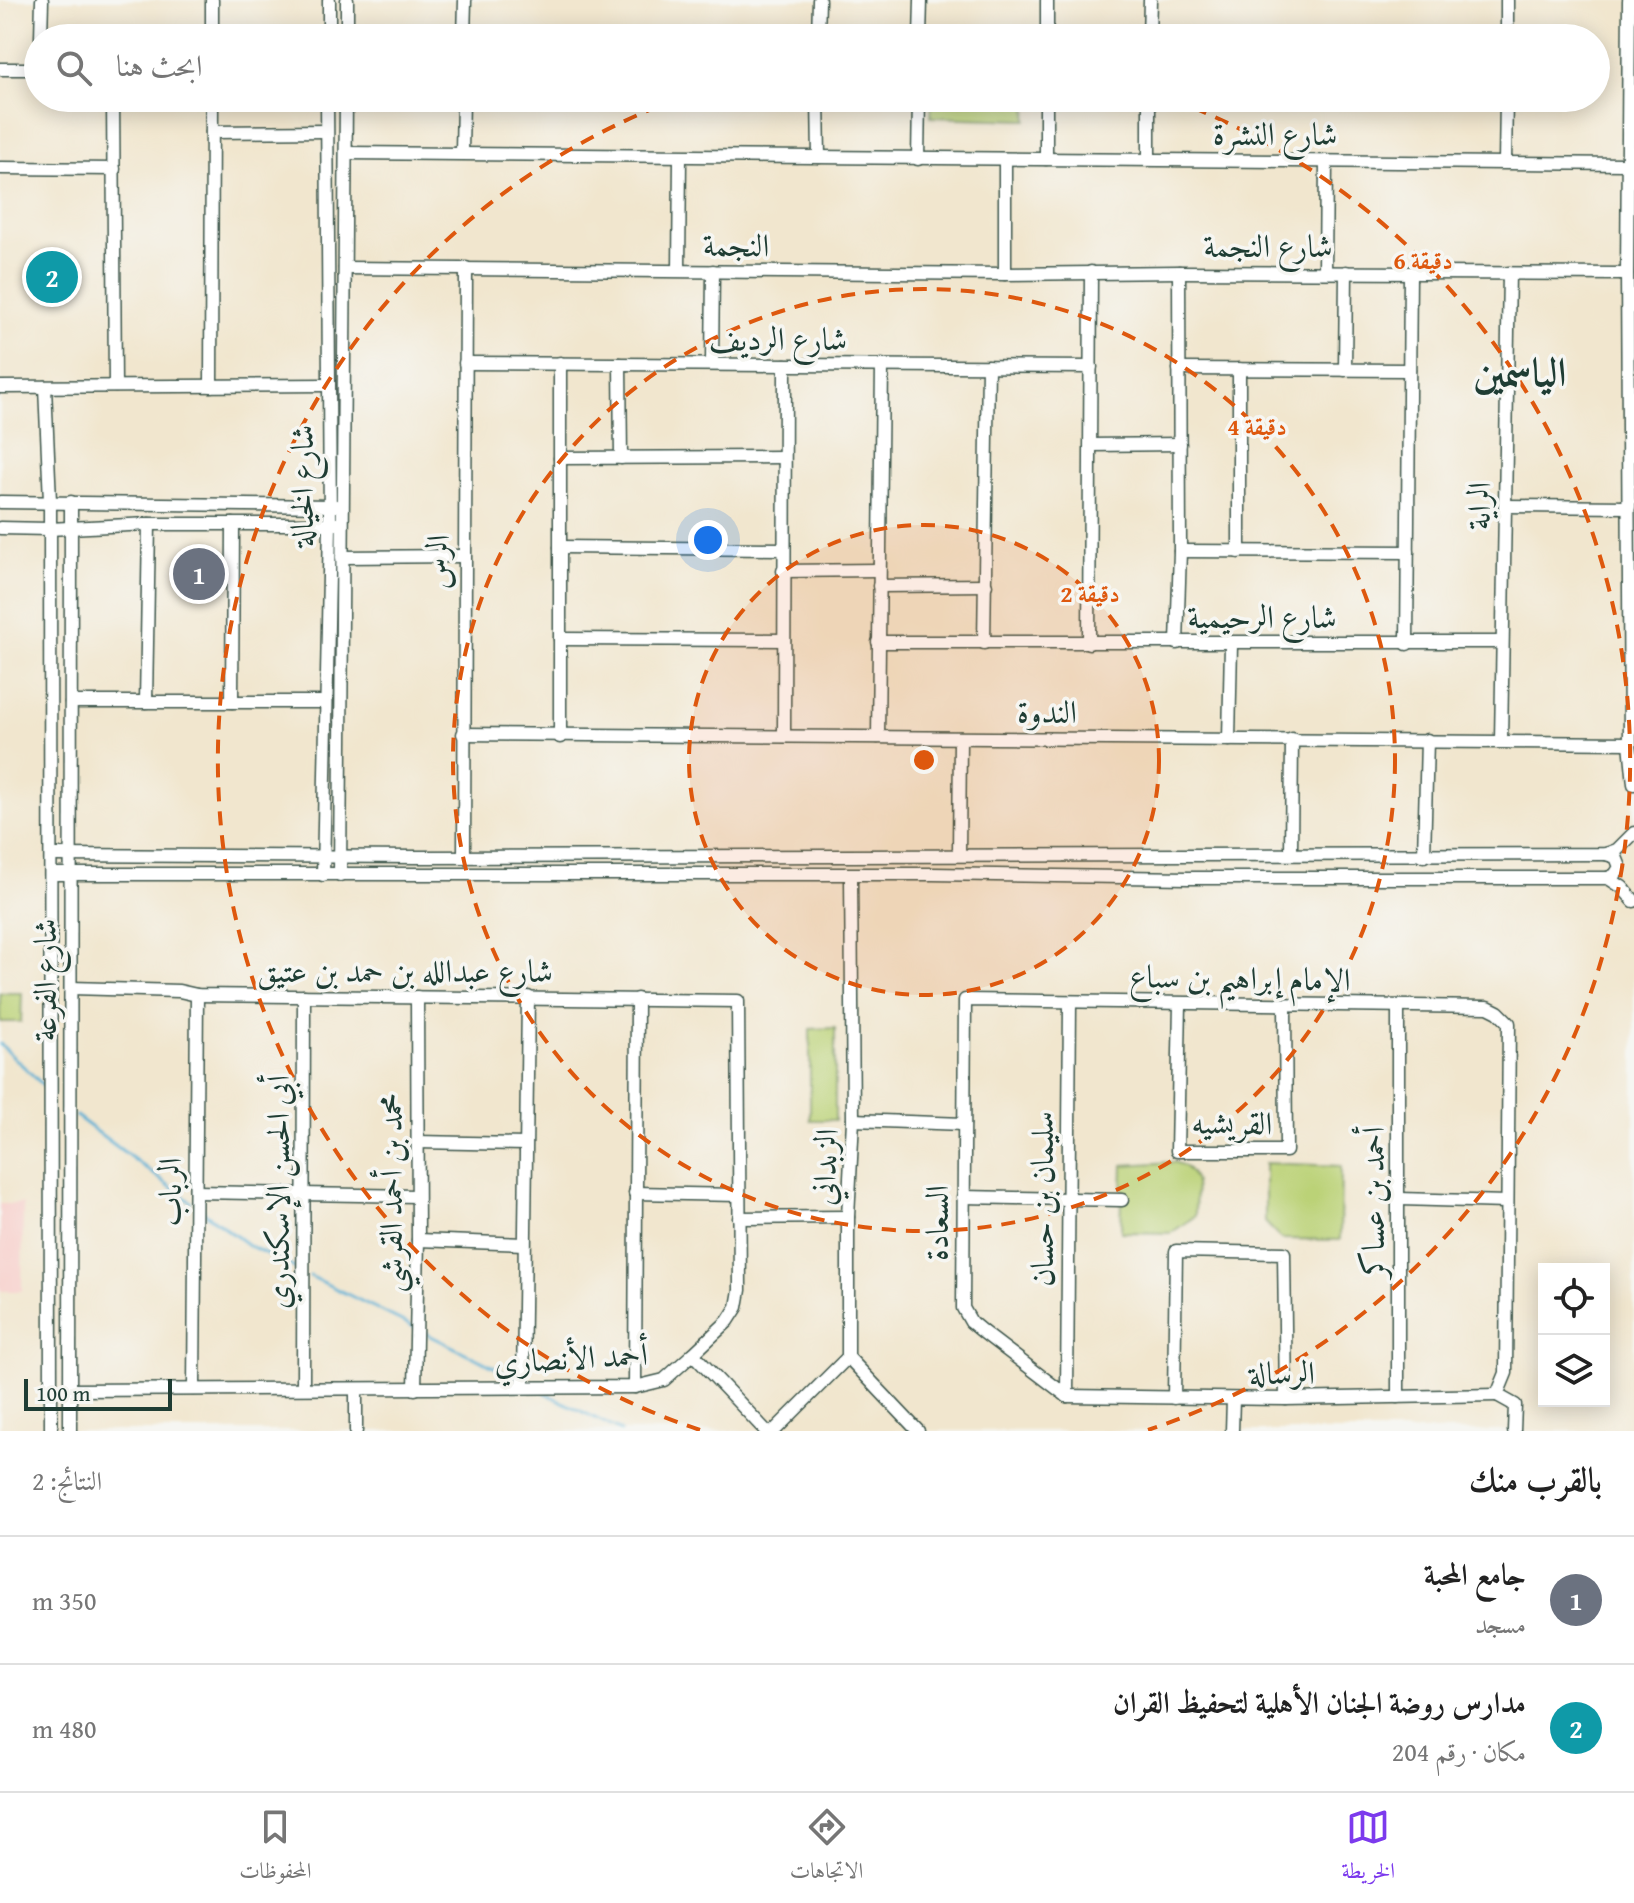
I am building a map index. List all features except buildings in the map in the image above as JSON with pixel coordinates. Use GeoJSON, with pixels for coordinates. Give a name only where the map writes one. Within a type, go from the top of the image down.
{"type":"FeatureCollection","features":[{"type":"Feature","properties":{"kind":"street"},"geometry":{"type":"LineString","coordinates":[[41,24],[42,0]]}},
{"type":"Feature","properties":{"kind":"street"},"geometry":{"type":"LineString","coordinates":[[212,0],[212,24]]}},
{"type":"Feature","properties":{"kind":"street"},"geometry":{"type":"LineString","coordinates":[[329,0],[329,24]]}},
{"type":"Feature","properties":{"kind":"street"},"geometry":{"type":"LineString","coordinates":[[347,0],[347,24]]}},
{"type":"Feature","properties":{"kind":"street"},"geometry":{"type":"LineString","coordinates":[[464,24],[465,0]]}},
{"type":"Feature","properties":{"kind":"street"},"geometry":{"type":"LineString","coordinates":[[818,24],[819,0]]}},
{"type":"Feature","properties":{"kind":"street"},"geometry":{"type":"LineString","coordinates":[[920,24],[921,0]]}},
{"type":"Feature","properties":{"kind":"street"},"geometry":{"type":"LineString","coordinates":[[1047,0],[1047,24]]}},
{"type":"Feature","properties":{"kind":"street"},"geometry":{"type":"LineString","coordinates":[[1149,24],[1150,0]]}},
{"type":"Feature","properties":{"kind":"street"},"geometry":{"type":"LineString","coordinates":[[1507,0],[1507,24]]}},
{"type":"Feature","properties":{"kind":"street"},"geometry":{"type":"LineString","coordinates":[[1629,0],[1627,274],[1630,743],[1634,784]]}},
{"type":"Feature","properties":{"kind":"street"},"geometry":{"type":"LineString","coordinates":[[0,69],[24,69]]}},
{"type":"Feature","properties":{"kind":"street"},"geometry":{"type":"LineString","coordinates":[[113,112],[115,386]]}},
{"type":"Feature","properties":{"kind":"street"},"geometry":{"type":"LineString","coordinates":[[211,386],[212,112]]}},
{"type":"Feature","properties":{"kind":"street","name":"شارع الخيالة"},"geometry":{"type":"LineString","coordinates":[[327,112],[329,385],[337,524],[342,555],[340,875]]}},
{"type":"Feature","properties":{"kind":"street","name":"شارع الخيالة"},"geometry":{"type":"LineString","coordinates":[[336,472],[345,268],[346,112]]}},
{"type":"Feature","properties":{"kind":"street"},"geometry":{"type":"LineString","coordinates":[[462,153],[463,112]]}},
{"type":"Feature","properties":{"kind":"street"},"geometry":{"type":"LineString","coordinates":[[818,112],[819,157]]}},
{"type":"Feature","properties":{"kind":"street"},"geometry":{"type":"LineString","coordinates":[[918,159],[919,112]]}},
{"type":"Feature","properties":{"kind":"street"},"geometry":{"type":"LineString","coordinates":[[1046,112],[1046,159]]}},
{"type":"Feature","properties":{"kind":"street"},"geometry":{"type":"LineString","coordinates":[[1149,112],[1149,159]]}},
{"type":"Feature","properties":{"kind":"street"},"geometry":{"type":"LineString","coordinates":[[1505,162],[1506,112]]}},
{"type":"Feature","properties":{"kind":"street"},"geometry":{"type":"LineString","coordinates":[[212,132],[326,131]]}},
{"type":"Feature","properties":{"kind":"street","name":"شارع النشرة"},"geometry":{"type":"LineString","coordinates":[[347,153],[1627,164]]}},
{"type":"Feature","properties":{"kind":"street"},"geometry":{"type":"LineString","coordinates":[[679,270],[680,157]]}},
{"type":"Feature","properties":{"kind":"street"},"geometry":{"type":"LineString","coordinates":[[1005,159],[1005,274]]}},
{"type":"Feature","properties":{"kind":"street"},"geometry":{"type":"LineString","coordinates":[[1325,272],[1326,161]]}},
{"type":"Feature","properties":{"kind":"street"},"geometry":{"type":"LineString","coordinates":[[0,168],[114,169]]}},
{"type":"Feature","properties":{"kind":"street","name":"النجمة"},"geometry":{"type":"LineString","coordinates":[[345,268],[1005,274]]}},
{"type":"Feature","properties":{"kind":"street","name":"الرس"},"geometry":{"type":"LineString","coordinates":[[464,857],[466,268]]}},
{"type":"Feature","properties":{"kind":"street"},"geometry":{"type":"LineString","coordinates":[[712,364],[713,271]]}},
{"type":"Feature","properties":{"kind":"street"},"geometry":{"type":"LineString","coordinates":[[1089,643],[1091,272]]}},
{"type":"Feature","properties":{"kind":"street"},"geometry":{"type":"LineString","coordinates":[[1177,643],[1180,551],[1179,272]]}},
{"type":"Feature","properties":{"kind":"street"},"geometry":{"type":"LineString","coordinates":[[1345,370],[1346,272]]}},
{"type":"Feature","properties":{"kind":"street"},"geometry":{"type":"LineString","coordinates":[[1407,644],[1410,273]]}},
{"type":"Feature","properties":{"kind":"street","name":"الراية"},"geometry":{"type":"LineString","coordinates":[[1501,741],[1509,273]]}},
{"type":"Feature","properties":{"kind":"street","name":"شارع النجمة"},"geometry":{"type":"LineString","coordinates":[[1005,274],[1627,274]]}},
{"type":"Feature","properties":{"kind":"street","name":"شارع الرديف"},"geometry":{"type":"LineString","coordinates":[[465,363],[1091,367]]}},
{"type":"Feature","properties":{"kind":"street"},"geometry":{"type":"LineString","coordinates":[[560,363],[560,737]]}},
{"type":"Feature","properties":{"kind":"street"},"geometry":{"type":"LineString","coordinates":[[620,364],[621,458]]}},
{"type":"Feature","properties":{"kind":"street"},"geometry":{"type":"LineString","coordinates":[[784,736],[785,365]]}},
{"type":"Feature","properties":{"kind":"street"},"geometry":{"type":"LineString","coordinates":[[878,737],[882,365]]}},
{"type":"Feature","properties":{"kind":"street"},"geometry":{"type":"LineString","coordinates":[[984,643],[988,366]]}},
{"type":"Feature","properties":{"kind":"street"},"geometry":{"type":"LineString","coordinates":[[1179,369],[1409,370]]}},
{"type":"Feature","properties":{"kind":"street"},"geometry":{"type":"LineString","coordinates":[[1239,369],[1239,552]]}},
{"type":"Feature","properties":{"kind":"street"},"geometry":{"type":"LineString","coordinates":[[0,387],[329,385]]}},
{"type":"Feature","properties":{"kind":"street","name":"شارع الفرعة"},"geometry":{"type":"LineString","coordinates":[[45,387],[50,501],[51,1431]]}},
{"type":"Feature","properties":{"kind":"street"},"geometry":{"type":"LineString","coordinates":[[1629,507],[1634,434]]}},
{"type":"Feature","properties":{"kind":"street"},"geometry":{"type":"LineString","coordinates":[[1091,445],[1180,444]]}},
{"type":"Feature","properties":{"kind":"street"},"geometry":{"type":"LineString","coordinates":[[560,458],[783,457]]}},
{"type":"Feature","properties":{"kind":"street"},"geometry":{"type":"LineString","coordinates":[[0,502],[337,506]]}},
{"type":"Feature","properties":{"kind":"street"},"geometry":{"type":"LineString","coordinates":[[32,502],[46,507],[46,519],[32,528]]}},
{"type":"Feature","properties":{"kind":"street","name":"شارع الفرعة"},"geometry":{"type":"LineString","coordinates":[[70,1431],[71,502]]}},
{"type":"Feature","properties":{"kind":"street"},"geometry":{"type":"LineString","coordinates":[[94,526],[79,519],[79,506],[96,502]]}},
{"type":"Feature","properties":{"kind":"street"},"geometry":{"type":"LineString","coordinates":[[1505,506],[1629,507]]}},
{"type":"Feature","properties":{"kind":"street"},"geometry":{"type":"LineString","coordinates":[[146,702],[149,524]]}},
{"type":"Feature","properties":{"kind":"street"},"geometry":{"type":"LineString","coordinates":[[232,702],[233,524]]}},
{"type":"Feature","properties":{"kind":"street"},"geometry":{"type":"LineString","coordinates":[[0,528],[337,524]]}},
{"type":"Feature","properties":{"kind":"street","name":"شارع الخيالة"},"geometry":{"type":"LineString","coordinates":[[323,875],[328,557],[337,524]]}},
{"type":"Feature","properties":{"kind":"street"},"geometry":{"type":"LineString","coordinates":[[328,557],[332,543],[337,539],[342,555],[464,556]]}},
{"type":"Feature","properties":{"kind":"street"},"geometry":{"type":"LineString","coordinates":[[560,547],[784,549]]}},
{"type":"Feature","properties":{"kind":"street"},"geometry":{"type":"LineString","coordinates":[[1180,551],[1408,552]]}},
{"type":"Feature","properties":{"kind":"street"},"geometry":{"type":"LineString","coordinates":[[783,571],[878,570]]}},
{"type":"Feature","properties":{"kind":"street"},"geometry":{"type":"LineString","coordinates":[[879,586],[986,585]]}},
{"type":"Feature","properties":{"kind":"street"},"geometry":{"type":"LineString","coordinates":[[560,639],[784,640]]}},
{"type":"Feature","properties":{"kind":"street","name":"شارع الرحيمية"},"geometry":{"type":"LineString","coordinates":[[878,642],[1502,642]]}},
{"type":"Feature","properties":{"kind":"street"},"geometry":{"type":"LineString","coordinates":[[1229,740],[1231,644]]}},
{"type":"Feature","properties":{"kind":"street"},"geometry":{"type":"LineString","coordinates":[[71,702],[326,702]]}},
{"type":"Feature","properties":{"kind":"street","name":"الندوة"},"geometry":{"type":"LineString","coordinates":[[463,734],[1630,743]]}},
{"type":"Feature","properties":{"kind":"street"},"geometry":{"type":"LineString","coordinates":[[959,855],[960,738]]}},
{"type":"Feature","properties":{"kind":"street"},"geometry":{"type":"LineString","coordinates":[[1291,854],[1292,739]]}},
{"type":"Feature","properties":{"kind":"street"},"geometry":{"type":"LineString","coordinates":[[1424,856],[1427,740]]}},
{"type":"Feature","properties":{"kind":"street"},"geometry":{"type":"LineString","coordinates":[[324,824],[331,834],[340,829]]}},
{"type":"Feature","properties":{"kind":"street"},"geometry":{"type":"LineString","coordinates":[[1606,854],[1617,850],[1634,833]]}},
{"type":"Feature","properties":{"kind":"street"},"geometry":{"type":"LineString","coordinates":[[103,854],[86,858],[84,862],[86,868],[106,874]]}},
{"type":"Feature","properties":{"kind":"street"},"geometry":{"type":"LineString","coordinates":[[52,855],[1606,854],[1616,857],[1620,867],[1615,875],[1608,878],[52,874]]}},
{"type":"Feature","properties":{"kind":"street"},"geometry":{"type":"LineString","coordinates":[[1187,856],[1193,865],[1188,878]]}},
{"type":"Feature","properties":{"kind":"street"},"geometry":{"type":"LineString","coordinates":[[1216,877],[1207,869],[1209,861],[1218,856]]}},
{"type":"Feature","properties":{"kind":"street","name":"الزبداني"},"geometry":{"type":"LineString","coordinates":[[848,1357],[848,1217],[853,1120],[851,875]]}},
{"type":"Feature","properties":{"kind":"street"},"geometry":{"type":"LineString","coordinates":[[1608,878],[1622,887],[1634,901]]}},
{"type":"Feature","properties":{"kind":"street","name":"شارع عبدالله بن حمد بن عتيق"},"geometry":{"type":"LineString","coordinates":[[71,988],[179,991],[197,995],[738,1001]]}},
{"type":"Feature","properties":{"kind":"street","name":"الرباب"},"geometry":{"type":"LineString","coordinates":[[194,1389],[197,995]]}},
{"type":"Feature","properties":{"kind":"street","name":"أبي الحسن الإسكندري"},"geometry":{"type":"LineString","coordinates":[[303,1388],[306,1194],[304,996]]}},
{"type":"Feature","properties":{"kind":"street","name":"محمد بن أحمد القرشي"},"geometry":{"type":"LineString","coordinates":[[415,1389],[417,997]]}},
{"type":"Feature","properties":{"kind":"street"},"geometry":{"type":"LineString","coordinates":[[523,1387],[528,997]]}},
{"type":"Feature","properties":{"kind":"street"},"geometry":{"type":"LineString","coordinates":[[635,1387],[637,999]]}},
{"type":"Feature","properties":{"kind":"street","name":"الإمام إبراهيم بن سباع"},"geometry":{"type":"LineString","coordinates":[[965,1000],[1488,1007],[1509,1023],[1506,1202]]}},
{"type":"Feature","properties":{"kind":"street","name":"السعادة"},"geometry":{"type":"LineString","coordinates":[[965,1000],[963,1308],[971,1322],[1067,1396]]}},
{"type":"Feature","properties":{"kind":"street","name":"أحمد الأنصاري"},"geometry":{"type":"LineString","coordinates":[[71,1390],[635,1387],[664,1380],[728,1321],[737,1307],[740,1290],[738,1001]]}},
{"type":"Feature","properties":{"kind":"street","name":"سليمان بن حسان"},"geometry":{"type":"LineString","coordinates":[[1067,1396],[1070,1002]]}},
{"type":"Feature","properties":{"kind":"street","name":"القريشيه"},"geometry":{"type":"LineString","coordinates":[[1180,1004],[1177,1151],[1286,1151],[1285,1005]]}},
{"type":"Feature","properties":{"kind":"street","name":"أحمد بن عساكر"},"geometry":{"type":"LineString","coordinates":[[1398,1006],[1398,1397]]}},
{"type":"Feature","properties":{"kind":"street"},"geometry":{"type":"LineString","coordinates":[[853,1120],[964,1124]]}},
{"type":"Feature","properties":{"kind":"street"},"geometry":{"type":"LineString","coordinates":[[417,1142],[525,1144]]}},
{"type":"Feature","properties":{"kind":"street"},"geometry":{"type":"LineString","coordinates":[[196,1192],[417,1196]]}},
{"type":"Feature","properties":{"kind":"street"},"geometry":{"type":"LineString","coordinates":[[635,1193],[738,1195]]}},
{"type":"Feature","properties":{"kind":"street"},"geometry":{"type":"LineString","coordinates":[[963,1197],[1122,1200]]}},
{"type":"Feature","properties":{"kind":"street"},"geometry":{"type":"LineString","coordinates":[[1400,1199],[1506,1202],[1506,1373],[1497,1395],[1515,1405],[1514,1431]]}},
{"type":"Feature","properties":{"kind":"street"},"geometry":{"type":"LineString","coordinates":[[739,1218],[848,1217]]}},
{"type":"Feature","properties":{"kind":"street"},"geometry":{"type":"LineString","coordinates":[[418,1240],[523,1244]]}},
{"type":"Feature","properties":{"kind":"street"},"geometry":{"type":"LineString","coordinates":[[1174,1398],[1176,1251],[1192,1251],[1284,1253],[1286,1399]]}},
{"type":"Feature","properties":{"kind":"street"},"geometry":{"type":"LineString","coordinates":[[693,1354],[766,1431]]}},
{"type":"Feature","properties":{"kind":"street"},"geometry":{"type":"LineString","coordinates":[[774,1431],[848,1357],[918,1431]]}},
{"type":"Feature","properties":{"kind":"street"},"geometry":{"type":"LineString","coordinates":[[356,1389],[356,1431]]}},
{"type":"Feature","properties":{"kind":"street","name":"الرسالة"},"geometry":{"type":"LineString","coordinates":[[1067,1396],[1286,1399],[1497,1395]]}},
{"type":"Feature","properties":{"kind":"street"},"geometry":{"type":"LineString","coordinates":[[1232,1431],[1233,1399]]}},
{"type":"Feature","properties":{"kind":"street"},"geometry":{"type":"LineString","coordinates":[[787,1420],[798,1431]]}},
{"type":"Feature","properties":{"kind":"shaded area"},"geometry":{"type":"Polygon","coordinates":[[[0,1204],[23,1204],[22,1291],[0,1291],[0,1204]]]}},
{"type":"Feature","properties":{"kind":"green space"},"geometry":{"type":"Polygon","coordinates":[[[931,112],[1027,112],[1027,120],[931,117],[931,112]]]}},
{"type":"Feature","properties":{"kind":"green space"},"geometry":{"type":"Polygon","coordinates":[[[0,993],[22,993],[21,1022],[0,1022],[0,993]]]}},
{"type":"Feature","properties":{"kind":"green space"},"geometry":{"type":"Polygon","coordinates":[[[835,1028],[835,1120],[810,1120],[810,1029],[835,1028]]]}},
{"type":"Feature","properties":{"kind":"green space"},"geometry":{"type":"Polygon","coordinates":[[[1174,1162],[1189,1170],[1193,1176],[1195,1216],[1171,1233],[1121,1232],[1123,1165],[1174,1162]]]}},
{"type":"Feature","properties":{"kind":"green space"},"geometry":{"type":"Polygon","coordinates":[[[1265,1163],[1341,1166],[1340,1240],[1281,1239],[1265,1222],[1265,1163]]]}},
{"type":"Feature","properties":{"kind":"waterway"},"geometry":{"type":"LineString","coordinates":[[0,1044],[46,1088]]}},
{"type":"Feature","properties":{"kind":"waterway"},"geometry":{"type":"LineString","coordinates":[[76,1116],[191,1202]]}},
{"type":"Feature","properties":{"kind":"waterway"},"geometry":{"type":"LineString","coordinates":[[201,1210],[248,1245],[299,1270]]}},
{"type":"Feature","properties":{"kind":"waterway"},"geometry":{"type":"LineString","coordinates":[[310,1276],[414,1327]]}},
{"type":"Feature","properties":{"kind":"waterway"},"geometry":{"type":"LineString","coordinates":[[421,1331],[518,1379]]}},
{"type":"Feature","properties":{"kind":"waterway"},"geometry":{"type":"LineString","coordinates":[[545,1393],[621,1431]]}},
{"type":"Feature","properties":{"kind":"place","name":"مدارس روضة الجنان الأهلية لتحفيظ القران"},"geometry":{"type":"Point","coordinates":[52,277]}},
{"type":"Feature","properties":{"kind":"place","name":"جامع المحبة"},"geometry":{"type":"Point","coordinates":[199,574]}},
{"type":"Feature","properties":{"kind":"district","name":"الياسمين"},"geometry":{"type":"Point","coordinates":[1520,372]}}]}
